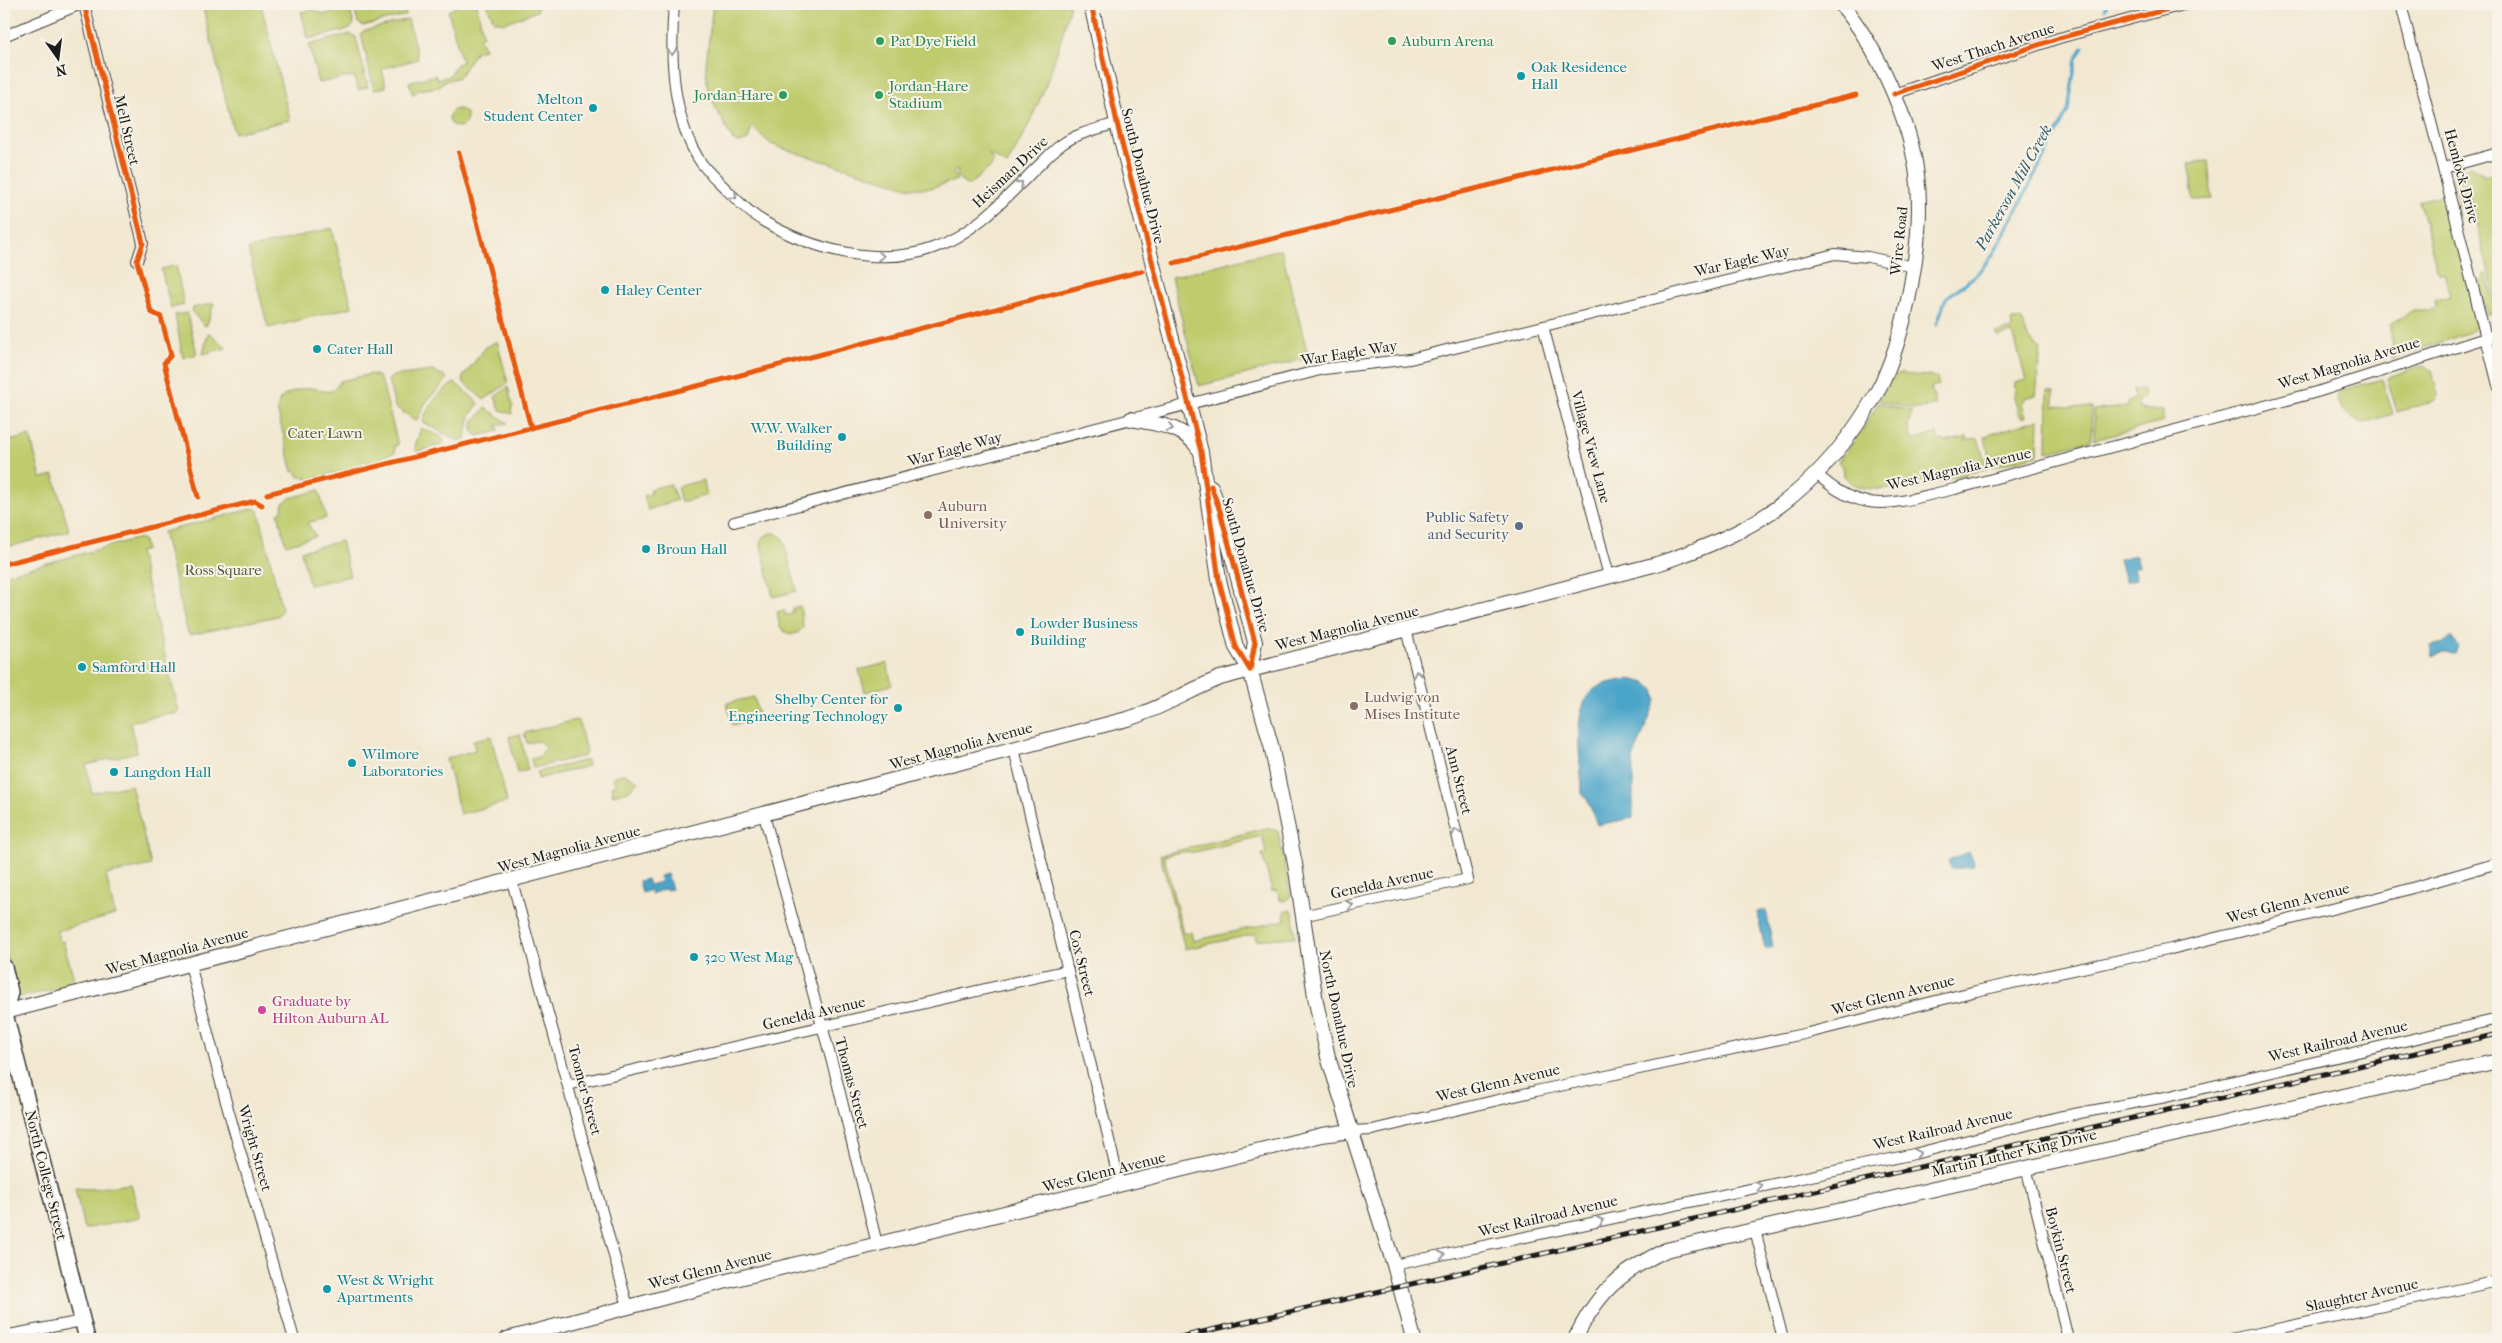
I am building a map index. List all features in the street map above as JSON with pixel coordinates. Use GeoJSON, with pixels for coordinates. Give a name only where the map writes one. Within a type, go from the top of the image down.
{"type":"FeatureCollection","features":[{"type":"Feature","properties":{"kind":"main road"},"geometry":{"type":"LineString","coordinates":[[4,967],[10,992],[4,1011]]}},
{"type":"Feature","properties":{"kind":"main road","name":"North College Street"},"geometry":{"type":"LineString","coordinates":[[4,1011],[87,1339]]}},
{"type":"Feature","properties":{"kind":"street"},"geometry":{"type":"LineString","coordinates":[[4,36],[82,4]]}},
{"type":"Feature","properties":{"kind":"street","name":"Mell Street"},"geometry":{"type":"LineString","coordinates":[[82,4],[142,243],[137,261]]}},
{"type":"Feature","properties":{"kind":"street","name":"Heisman Drive"},"geometry":{"type":"LineString","coordinates":[[674,4],[673,64],[684,128],[698,158],[710,172],[761,220],[797,239],[843,252],[886,256],[932,248],[962,234],[992,212],[1061,144],[1084,132],[1117,123]]}},
{"type":"Feature","properties":{"kind":"street","name":"South Donahue Drive"},"geometry":{"type":"LineString","coordinates":[[1091,4],[1117,123],[1201,452],[1210,528],[1219,580],[1236,647],[1250,670]]}},
{"type":"Feature","properties":{"kind":"street","name":"Wire Road"},"geometry":{"type":"LineString","coordinates":[[1817,474],[1849,434],[1878,390],[1899,330],[1914,267],[1920,210],[1917,173],[1894,94],[1883,70],[1850,14],[1841,4]]}},
{"type":"Feature","properties":{"kind":"street","name":"West Thach Avenue"},"geometry":{"type":"LineString","coordinates":[[1894,94],[2059,38],[2187,4]]}},
{"type":"Feature","properties":{"kind":"street","name":"Hemlock Drive"},"geometry":{"type":"LineString","coordinates":[[2401,4],[2498,384]]}},
{"type":"Feature","properties":{"kind":"street"},"geometry":{"type":"LineString","coordinates":[[2444,168],[2498,153]]}},
{"type":"Feature","properties":{"kind":"street","name":"War Eagle Way"},"geometry":{"type":"LineString","coordinates":[[734,522],[1324,369],[1410,359],[1834,254],[1868,257],[1914,267]]}},
{"type":"Feature","properties":{"kind":"street","name":"Village View Lane"},"geometry":{"type":"LineString","coordinates":[[1543,326],[1609,576]]}},
{"type":"Feature","properties":{"kind":"street","name":"West Magnolia Avenue"},"geometry":{"type":"LineString","coordinates":[[4,1011],[512,881],[1151,712],[1199,686],[1250,670],[1657,564],[1724,540],[1770,512],[1817,474],[1831,488],[1856,501],[1873,503],[1896,502],[1955,489],[2317,392],[2498,334]]}},
{"type":"Feature","properties":{"kind":"street"},"geometry":{"type":"LineString","coordinates":[[1131,419],[1177,430],[1188,436],[1201,452]]}},
{"type":"Feature","properties":{"kind":"street","name":"South Donahue Drive"},"geometry":{"type":"LineString","coordinates":[[1204,470],[1220,511],[1255,642],[1250,670]]}},
{"type":"Feature","properties":{"kind":"street","name":"Ann Street"},"geometry":{"type":"LineString","coordinates":[[1406,629],[1468,880]]}},
{"type":"Feature","properties":{"kind":"street","name":"North Donahue Drive"},"geometry":{"type":"LineString","coordinates":[[1250,670],[1277,770],[1319,1015],[1350,1130],[1394,1265],[1414,1339]]}},
{"type":"Feature","properties":{"kind":"street","name":"Cox Street"},"geometry":{"type":"LineString","coordinates":[[1014,749],[1120,1185]]}},
{"type":"Feature","properties":{"kind":"street","name":"Thomas Street"},"geometry":{"type":"LineString","coordinates":[[764,815],[822,1026],[877,1244]]}},
{"type":"Feature","properties":{"kind":"street","name":"West Glenn Avenue"},"geometry":{"type":"LineString","coordinates":[[507,1339],[877,1244],[1322,1135],[1350,1130],[1372,1130],[1536,1091],[1801,1035],[1976,991],[2129,958],[2337,908],[2498,863]]}},
{"type":"Feature","properties":{"kind":"street","name":"Genelda Avenue"},"geometry":{"type":"LineString","coordinates":[[1302,916],[1468,880]]}},
{"type":"Feature","properties":{"kind":"street","name":"Toomer Street"},"geometry":{"type":"LineString","coordinates":[[512,881],[628,1307]]}},
{"type":"Feature","properties":{"kind":"street","name":"Wright Street"},"geometry":{"type":"LineString","coordinates":[[190,964],[226,1102],[294,1339]]}},
{"type":"Feature","properties":{"kind":"street","name":"Genelda Avenue"},"geometry":{"type":"LineString","coordinates":[[568,1085],[1068,970]]}},
{"type":"Feature","properties":{"kind":"street","name":"West Railroad Avenue"},"geometry":{"type":"LineString","coordinates":[[1394,1265],[1914,1154],[2058,1117],[2166,1097],[2498,1019]]}},
{"type":"Feature","properties":{"kind":"street","name":"Martin Luther King Drive"},"geometry":{"type":"LineString","coordinates":[[1575,1339],[1597,1300],[1613,1282],[1637,1264],[1666,1250],[2498,1060]]}},
{"type":"Feature","properties":{"kind":"street","name":"Boykin Street"},"geometry":{"type":"LineString","coordinates":[[2026,1167],[2068,1339]]}},
{"type":"Feature","properties":{"kind":"street"},"geometry":{"type":"LineString","coordinates":[[1755,1230],[1783,1339]]}},
{"type":"Feature","properties":{"kind":"street","name":"Slaughter Avenue"},"geometry":{"type":"LineString","coordinates":[[2231,1339],[2498,1281]]}},
{"type":"Feature","properties":{"kind":"street"},"geometry":{"type":"LineString","coordinates":[[4,1336],[82,1321]]}},
{"type":"Feature","properties":{"kind":"green space"},"geometry":{"type":"Polygon","coordinates":[[[202,4],[261,4],[290,120],[234,133],[202,4]]]}},
{"type":"Feature","properties":{"kind":"green space"},"geometry":{"type":"Polygon","coordinates":[[[338,4],[348,4],[354,24],[350,29],[308,39],[301,12],[314,9],[317,12],[328,14],[334,11],[338,4]]]}},
{"type":"Feature","properties":{"kind":"green space"},"geometry":{"type":"Polygon","coordinates":[[[353,4],[403,4],[406,15],[363,26],[358,23],[353,4]]]}},
{"type":"Feature","properties":{"kind":"green space"},"geometry":{"type":"Polygon","coordinates":[[[461,4],[477,4],[483,35],[479,38],[485,49],[476,51],[459,77],[443,82],[439,87],[418,90],[413,95],[409,82],[435,75],[437,79],[449,76],[457,64],[462,62],[448,11],[461,4]]]}},
{"type":"Feature","properties":{"kind":"green space"},"geometry":{"type":"Polygon","coordinates":[[[487,4],[539,4],[537,11],[504,23],[494,21],[487,4]]]}},
{"type":"Feature","properties":{"kind":"green space","name":"Jordan-Hare Stadium"},"geometry":{"type":"Polygon","coordinates":[[[713,4],[1070,4],[1059,46],[1045,87],[1028,126],[1007,165],[989,154],[993,161],[992,166],[969,185],[964,184],[957,176],[958,169],[953,172],[957,180],[931,188],[910,188],[781,148],[771,144],[752,127],[748,140],[740,143],[733,141],[713,103],[716,92],[708,93],[706,65],[713,4]]]}},
{"type":"Feature","properties":{"kind":"green space"},"geometry":{"type":"Polygon","coordinates":[[[408,19],[418,59],[382,69],[386,87],[374,90],[361,34],[364,31],[408,19]]]}},
{"type":"Feature","properties":{"kind":"green space"},"geometry":{"type":"Polygon","coordinates":[[[350,34],[356,37],[368,87],[358,90],[354,76],[318,83],[309,45],[350,34]]]}},
{"type":"Feature","properties":{"kind":"green space"},"geometry":{"type":"Polygon","coordinates":[[[458,109],[466,114],[467,118],[462,126],[458,127],[450,122],[449,118],[454,110],[458,109]]]}},
{"type":"Feature","properties":{"kind":"green space"},"geometry":{"type":"Polygon","coordinates":[[[2208,161],[2212,199],[2193,200],[2189,163],[2208,161]]]}},
{"type":"Feature","properties":{"kind":"green space"},"geometry":{"type":"Polygon","coordinates":[[[2471,166],[2483,173],[2483,176],[2498,173],[2498,307],[2462,169],[2471,166]]]}},
{"type":"Feature","properties":{"kind":"green space"},"geometry":{"type":"Polygon","coordinates":[[[2460,169],[2471,211],[2466,207],[2462,213],[2452,182],[2455,172],[2460,169]]]}},
{"type":"Feature","properties":{"kind":"green space"},"geometry":{"type":"Polygon","coordinates":[[[2441,195],[2444,198],[2476,317],[2475,327],[2470,332],[2392,359],[2391,324],[2413,310],[2432,310],[2436,306],[2435,300],[2450,296],[2444,273],[2440,274],[2437,270],[2419,201],[2441,195]]]}},
{"type":"Feature","properties":{"kind":"green space"},"geometry":{"type":"Polygon","coordinates":[[[332,228],[352,307],[268,328],[248,249],[332,228]]]}},
{"type":"Feature","properties":{"kind":"green space"},"geometry":{"type":"Polygon","coordinates":[[[1281,249],[1309,358],[1199,386],[1171,277],[1281,249]]]}},
{"type":"Feature","properties":{"kind":"green space"},"geometry":{"type":"Polygon","coordinates":[[[176,265],[184,305],[171,308],[161,269],[176,265]]]}},
{"type":"Feature","properties":{"kind":"green space"},"geometry":{"type":"Polygon","coordinates":[[[2486,273],[2497,311],[2487,315],[2479,285],[2486,273]]]}},
{"type":"Feature","properties":{"kind":"green space"},"geometry":{"type":"Polygon","coordinates":[[[214,303],[205,326],[192,312],[193,308],[214,303]]]}},
{"type":"Feature","properties":{"kind":"green space"},"geometry":{"type":"Polygon","coordinates":[[[187,313],[197,354],[183,358],[175,315],[187,313]]]}},
{"type":"Feature","properties":{"kind":"green space"},"geometry":{"type":"Polygon","coordinates":[[[2011,320],[2022,320],[2029,340],[2041,349],[2036,396],[2026,397],[2022,404],[2026,417],[2021,418],[2014,399],[2015,383],[2026,380],[2013,333],[1997,337],[1996,333],[2012,329],[2011,320]]]}},
{"type":"Feature","properties":{"kind":"green space"},"geometry":{"type":"Polygon","coordinates":[[[208,333],[210,333],[226,348],[203,354],[208,333]]]}},
{"type":"Feature","properties":{"kind":"green space"},"geometry":{"type":"Polygon","coordinates":[[[497,341],[508,383],[484,400],[464,383],[462,378],[486,347],[497,341]]]}},
{"type":"Feature","properties":{"kind":"green space"},"geometry":{"type":"Polygon","coordinates":[[[2423,366],[2432,370],[2438,396],[2434,401],[2397,412],[2387,378],[2423,366]]]}},
{"type":"Feature","properties":{"kind":"green space"},"geometry":{"type":"Polygon","coordinates":[[[432,371],[445,376],[447,380],[426,402],[417,420],[415,420],[395,407],[388,380],[393,376],[432,371]]]}},
{"type":"Feature","properties":{"kind":"green space"},"geometry":{"type":"Polygon","coordinates":[[[1901,373],[1937,378],[1939,385],[1931,387],[1936,405],[1917,409],[1879,401],[1890,378],[1901,373]]]}},
{"type":"Feature","properties":{"kind":"green space","name":"Cater Lawn"},"geometry":{"type":"Polygon","coordinates":[[[371,374],[379,377],[383,386],[398,445],[395,445],[395,452],[381,458],[381,461],[307,480],[306,477],[299,477],[296,471],[293,472],[277,410],[280,399],[297,390],[313,388],[325,391],[333,390],[340,381],[371,374]]]}},
{"type":"Feature","properties":{"kind":"green space"},"geometry":{"type":"Polygon","coordinates":[[[2382,379],[2393,414],[2363,423],[2353,418],[2340,405],[2338,395],[2340,391],[2382,379]]]}},
{"type":"Feature","properties":{"kind":"green space"},"geometry":{"type":"Polygon","coordinates":[[[455,383],[479,403],[470,416],[465,439],[458,441],[423,422],[427,411],[435,399],[450,385],[455,383]]]}},
{"type":"Feature","properties":{"kind":"green space"},"geometry":{"type":"Polygon","coordinates":[[[508,387],[513,407],[511,408],[512,414],[500,410],[495,397],[508,387]]]}},
{"type":"Feature","properties":{"kind":"green space"},"geometry":{"type":"Polygon","coordinates":[[[2133,389],[2143,390],[2143,398],[2138,401],[2139,409],[2163,411],[2163,422],[2094,440],[2094,410],[2128,407],[2128,402],[2134,399],[2133,389]]]}},
{"type":"Feature","properties":{"kind":"green space"},"geometry":{"type":"Polygon","coordinates":[[[2048,391],[2054,392],[2054,406],[2092,408],[2091,440],[2047,452],[2048,391]]]}},
{"type":"Feature","properties":{"kind":"green space"},"geometry":{"type":"Polygon","coordinates":[[[1878,403],[1912,411],[1908,426],[1912,440],[1937,433],[1939,441],[1944,440],[1945,442],[1968,437],[1965,441],[1978,438],[1987,468],[1921,486],[1871,489],[1852,483],[1844,476],[1843,466],[1838,462],[1862,431],[1878,403]]]}},
{"type":"Feature","properties":{"kind":"green space"},"geometry":{"type":"Polygon","coordinates":[[[486,408],[508,423],[497,425],[499,431],[477,436],[472,431],[474,420],[486,408]]]}},
{"type":"Feature","properties":{"kind":"green space"},"geometry":{"type":"Polygon","coordinates":[[[2039,419],[2038,455],[1991,467],[1985,436],[2039,419]]]}},
{"type":"Feature","properties":{"kind":"green space"},"geometry":{"type":"Polygon","coordinates":[[[421,428],[442,437],[444,442],[442,445],[417,452],[415,446],[421,428]]]}},
{"type":"Feature","properties":{"kind":"green space"},"geometry":{"type":"Polygon","coordinates":[[[30,436],[41,478],[54,475],[69,531],[4,548],[4,453],[8,451],[5,442],[30,436]]]}},
{"type":"Feature","properties":{"kind":"green space"},"geometry":{"type":"Polygon","coordinates":[[[703,480],[707,495],[681,502],[677,487],[703,480]]]}},
{"type":"Feature","properties":{"kind":"green space"},"geometry":{"type":"Polygon","coordinates":[[[670,484],[677,500],[648,510],[644,495],[651,494],[650,489],[670,484]]]}},
{"type":"Feature","properties":{"kind":"green space"},"geometry":{"type":"Polygon","coordinates":[[[319,490],[326,518],[307,523],[316,536],[286,545],[278,513],[282,511],[283,503],[290,498],[319,490]]]}},
{"type":"Feature","properties":{"kind":"green space","name":"Ross Square"},"geometry":{"type":"Polygon","coordinates":[[[255,508],[259,512],[282,610],[277,616],[190,635],[163,532],[255,508]]]}},
{"type":"Feature","properties":{"kind":"green space"},"geometry":{"type":"Polygon","coordinates":[[[770,533],[775,533],[783,538],[797,591],[773,597],[761,545],[762,538],[770,533]]]}},
{"type":"Feature","properties":{"kind":"green space"},"geometry":{"type":"Polygon","coordinates":[[[139,538],[144,541],[146,550],[139,552],[179,712],[130,722],[137,752],[86,765],[92,793],[131,785],[151,865],[106,875],[115,915],[57,931],[60,942],[63,941],[76,985],[20,997],[15,992],[4,945],[4,575],[139,538]]]}},
{"type":"Feature","properties":{"kind":"green space"},"geometry":{"type":"Polygon","coordinates":[[[341,541],[350,576],[309,585],[301,551],[341,541]]]}},
{"type":"Feature","properties":{"kind":"green space"},"geometry":{"type":"Polygon","coordinates":[[[800,606],[803,628],[798,633],[789,635],[780,627],[777,612],[784,610],[785,614],[789,615],[793,612],[793,608],[800,606]]]}},
{"type":"Feature","properties":{"kind":"green space"},"geometry":{"type":"Polygon","coordinates":[[[887,663],[892,685],[865,692],[859,670],[887,663]]]}},
{"type":"Feature","properties":{"kind":"green space"},"geometry":{"type":"Polygon","coordinates":[[[754,697],[759,718],[732,725],[727,703],[754,697]]]}},
{"type":"Feature","properties":{"kind":"green space"},"geometry":{"type":"Polygon","coordinates":[[[576,720],[579,722],[586,753],[584,756],[533,768],[531,759],[541,756],[545,747],[539,741],[527,743],[524,733],[576,720]]]}},
{"type":"Feature","properties":{"kind":"green space"},"geometry":{"type":"Polygon","coordinates":[[[520,734],[528,770],[517,773],[509,737],[520,734]]]}},
{"type":"Feature","properties":{"kind":"green space"},"geometry":{"type":"Polygon","coordinates":[[[491,736],[507,802],[460,814],[446,759],[475,750],[473,740],[491,736]]]}},
{"type":"Feature","properties":{"kind":"green space"},"geometry":{"type":"Polygon","coordinates":[[[587,760],[588,766],[538,779],[537,772],[587,760]]]}},
{"type":"Feature","properties":{"kind":"green space"},"geometry":{"type":"Polygon","coordinates":[[[622,774],[630,776],[638,782],[628,791],[613,795],[611,787],[615,785],[613,777],[622,774]]]}},
{"type":"Feature","properties":{"kind":"green space"},"geometry":{"type":"Polygon","coordinates":[[[1266,828],[1278,831],[1291,896],[1285,901],[1280,900],[1277,890],[1272,891],[1262,854],[1266,853],[1262,836],[1195,852],[1182,852],[1164,856],[1183,933],[1191,932],[1193,941],[1285,920],[1284,912],[1290,910],[1293,912],[1295,937],[1256,940],[1255,934],[1185,949],[1160,855],[1266,828]]]}},
{"type":"Feature","properties":{"kind":"green space"},"geometry":{"type":"Polygon","coordinates":[[[131,1184],[140,1218],[84,1229],[75,1188],[90,1189],[131,1184]]]}},
{"type":"Feature","properties":{"kind":"water"},"geometry":{"type":"Polygon","coordinates":[[[2136,555],[2139,566],[2133,568],[2136,579],[2125,582],[2119,559],[2136,555]]]}},
{"type":"Feature","properties":{"kind":"water"},"geometry":{"type":"Polygon","coordinates":[[[2451,637],[2458,647],[2455,654],[2444,653],[2433,656],[2431,646],[2443,643],[2451,637]]]}},
{"type":"Feature","properties":{"kind":"water"},"geometry":{"type":"Polygon","coordinates":[[[1629,679],[1648,684],[1654,690],[1656,700],[1633,759],[1633,818],[1597,825],[1587,798],[1582,794],[1579,740],[1581,712],[1585,700],[1596,688],[1629,679]]]}},
{"type":"Feature","properties":{"kind":"water"},"geometry":{"type":"Polygon","coordinates":[[[1969,852],[1974,862],[1973,867],[1950,869],[1948,860],[1969,852]]]}},
{"type":"Feature","properties":{"kind":"water"},"geometry":{"type":"Polygon","coordinates":[[[667,874],[672,889],[665,889],[651,894],[650,890],[642,893],[639,881],[647,879],[649,885],[661,882],[659,876],[667,874]]]}},
{"type":"Feature","properties":{"kind":"water"},"geometry":{"type":"Polygon","coordinates":[[[1766,910],[1773,947],[1765,949],[1757,912],[1766,910]]]}},
{"type":"Feature","properties":{"kind":"waterway","name":"Parkerson Mill Creek"},"geometry":{"type":"LineString","coordinates":[[2104,10],[2108,4]]}},
{"type":"Feature","properties":{"kind":"waterway","name":"Parkerson Mill Creek"},"geometry":{"type":"LineString","coordinates":[[1937,324],[1946,298],[1976,275],[1993,255],[2068,111],[2076,59],[2083,47]]}},
{"type":"Feature","properties":{"kind":"railway"},"geometry":{"type":"LineString","coordinates":[[1172,1339],[2498,1034]]}},
{"type":"Feature","properties":{"kind":"cycle path"},"geometry":{"type":"LineString","coordinates":[[84,4],[143,243],[137,261],[151,312],[161,317],[171,355],[164,363],[198,497]]}},
{"type":"Feature","properties":{"kind":"cycle path"},"geometry":{"type":"LineString","coordinates":[[1091,4],[1120,136],[1201,452],[1219,580],[1236,647],[1250,670]]}},
{"type":"Feature","properties":{"kind":"cycle path"},"geometry":{"type":"LineString","coordinates":[[1894,94],[2059,38],[2187,4]]}},
{"type":"Feature","properties":{"kind":"cycle path"},"geometry":{"type":"LineString","coordinates":[[1174,263],[1856,95]]}},
{"type":"Feature","properties":{"kind":"cycle path"},"geometry":{"type":"LineString","coordinates":[[459,153],[531,428]]}},
{"type":"Feature","properties":{"kind":"cycle path"},"geometry":{"type":"LineString","coordinates":[[267,494],[729,378],[1142,271]]}},
{"type":"Feature","properties":{"kind":"cycle path"},"geometry":{"type":"LineString","coordinates":[[1211,486],[1220,511],[1255,642],[1250,670]]}},
{"type":"Feature","properties":{"kind":"cycle path"},"geometry":{"type":"LineString","coordinates":[[4,564],[255,501],[262,505]]}},
{"type":"Feature","properties":{"kind":"place","name":"Pat Dye Field"},"geometry":{"type":"Point","coordinates":[880,41]}},
{"type":"Feature","properties":{"kind":"place","name":"Auburn Arena"},"geometry":{"type":"Point","coordinates":[1392,41]}},
{"type":"Feature","properties":{"kind":"place","name":"Oak Residence Hall"},"geometry":{"type":"Point","coordinates":[1521,76]}},
{"type":"Feature","properties":{"kind":"place","name":"Jordan-Hare"},"geometry":{"type":"Point","coordinates":[783,95]}},
{"type":"Feature","properties":{"kind":"place","name":"Jordan-Hare Stadium"},"geometry":{"type":"Point","coordinates":[879,95]}},
{"type":"Feature","properties":{"kind":"place","name":"Melton Student Center"},"geometry":{"type":"Point","coordinates":[593,108]}},
{"type":"Feature","properties":{"kind":"place","name":"Haley Center"},"geometry":{"type":"Point","coordinates":[605,290]}},
{"type":"Feature","properties":{"kind":"place","name":"Cater Hall"},"geometry":{"type":"Point","coordinates":[317,349]}},
{"type":"Feature","properties":{"kind":"place","name":"W.W. Walker Building"},"geometry":{"type":"Point","coordinates":[842,437]}},
{"type":"Feature","properties":{"kind":"place","name":"Auburn University"},"geometry":{"type":"Point","coordinates":[928,515]}},
{"type":"Feature","properties":{"kind":"place","name":"Public Safety and Security"},"geometry":{"type":"Point","coordinates":[1519,526]}},
{"type":"Feature","properties":{"kind":"place","name":"Broun Hall"},"geometry":{"type":"Point","coordinates":[646,549]}},
{"type":"Feature","properties":{"kind":"place","name":"Lowder Business Building"},"geometry":{"type":"Point","coordinates":[1020,632]}},
{"type":"Feature","properties":{"kind":"place","name":"Samford Hall"},"geometry":{"type":"Point","coordinates":[82,667]}},
{"type":"Feature","properties":{"kind":"place","name":"Ludwig von Mises Institute"},"geometry":{"type":"Point","coordinates":[1354,706]}},
{"type":"Feature","properties":{"kind":"place","name":"Shelby Center for Engineering Technology"},"geometry":{"type":"Point","coordinates":[898,708]}},
{"type":"Feature","properties":{"kind":"place","name":"Wilmore Laboratories"},"geometry":{"type":"Point","coordinates":[352,763]}},
{"type":"Feature","properties":{"kind":"place","name":"Langdon Hall"},"geometry":{"type":"Point","coordinates":[114,772]}},
{"type":"Feature","properties":{"kind":"place","name":"320 West Mag"},"geometry":{"type":"Point","coordinates":[694,957]}},
{"type":"Feature","properties":{"kind":"place","name":"Graduate by Hilton Auburn AL"},"geometry":{"type":"Point","coordinates":[262,1010]}},
{"type":"Feature","properties":{"kind":"place","name":"West & Wright Apartments"},"geometry":{"type":"Point","coordinates":[327,1289]}}]}
